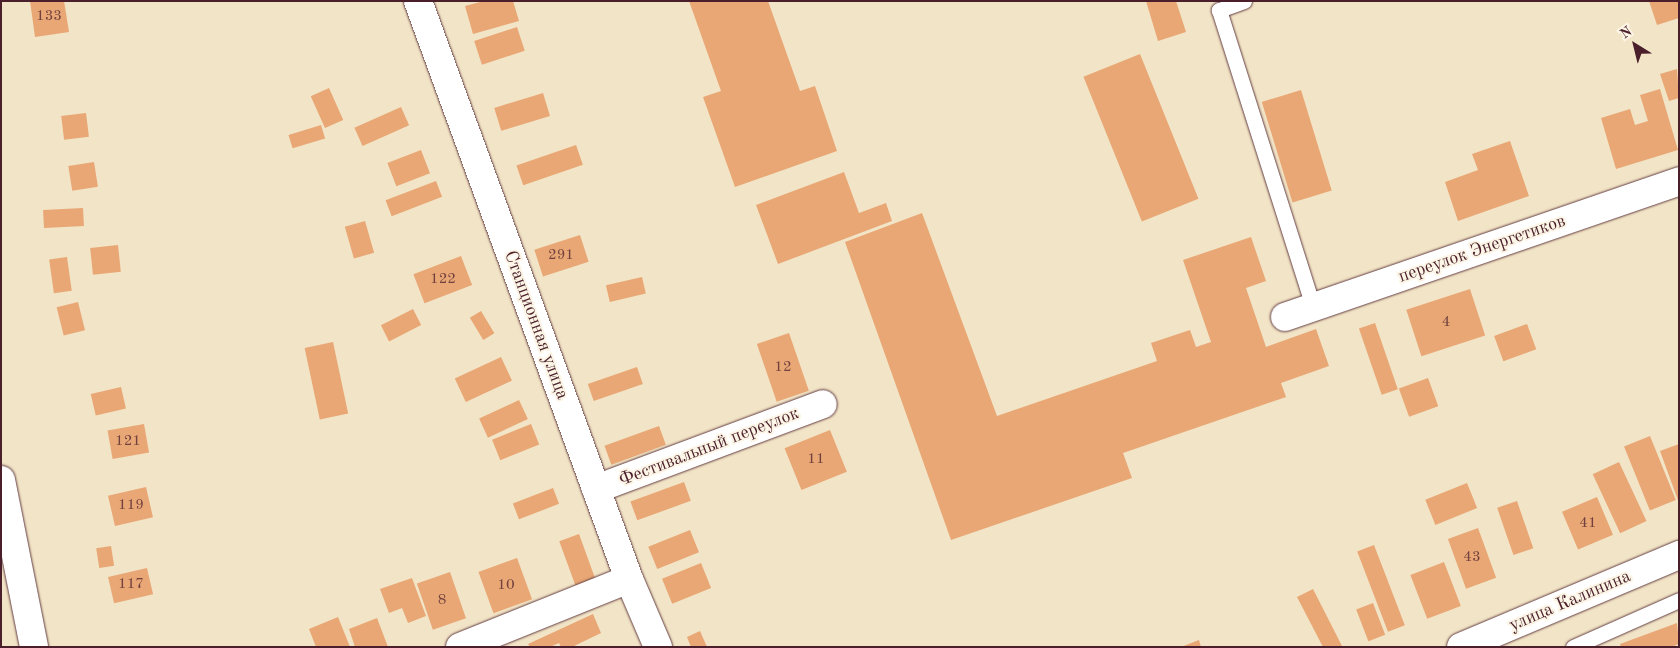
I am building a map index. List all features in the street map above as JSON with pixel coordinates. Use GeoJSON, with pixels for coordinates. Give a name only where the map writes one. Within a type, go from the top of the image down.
{"type":"FeatureCollection","features":[{"type":"Feature","properties":{"kind":"street","name":"Станционная улица"},"geometry":{"type":"LineString","coordinates":[[418,1],[629,579],[658,647]]}},
{"type":"Feature","properties":{"kind":"street","name":"переулок Энергетиков"},"geometry":{"type":"LineString","coordinates":[[1285,317],[1679,181]]}},
{"type":"Feature","properties":{"kind":"street","name":"Фестивальный переулок"},"geometry":{"type":"LineString","coordinates":[[596,489],[822,404]]}},
{"type":"Feature","properties":{"kind":"street"},"geometry":{"type":"LineString","coordinates":[[1,480],[34,647]]}},
{"type":"Feature","properties":{"kind":"street","name":"улица Калинина"},"geometry":{"type":"LineString","coordinates":[[1461,647],[1679,555]]}},
{"type":"Feature","properties":{"kind":"street"},"geometry":{"type":"LineString","coordinates":[[460,647],[629,579]]}},
{"type":"Feature","properties":{"kind":"lane"},"geometry":{"type":"LineString","coordinates":[[1244,1],[1219,10],[1313,307]]}},
{"type":"Feature","properties":{"kind":"lane"},"geometry":{"type":"LineString","coordinates":[[1573,647],[1679,600]]}},
{"type":"Feature","properties":{"kind":"building"},"geometry":{"type":"Polygon","coordinates":[[[30,1],[64,1],[69,32],[35,37],[30,1]]]}},
{"type":"Feature","properties":{"kind":"building"},"geometry":{"type":"Polygon","coordinates":[[[484,1],[513,1],[519,21],[473,34],[465,6],[484,1]]]}},
{"type":"Feature","properties":{"kind":"building"},"geometry":{"type":"Polygon","coordinates":[[[689,1],[768,1],[800,91],[815,86],[837,151],[735,187],[703,97],[721,91],[689,1]]]}},
{"type":"Feature","properties":{"kind":"building"},"geometry":{"type":"Polygon","coordinates":[[[1146,1],[1176,1],[1186,32],[1158,41],[1146,1]]]}},
{"type":"Feature","properties":{"kind":"building"},"geometry":{"type":"Polygon","coordinates":[[[1649,1],[1679,1],[1679,18],[1657,25],[1649,1]]]}},
{"type":"Feature","properties":{"kind":"building"},"geometry":{"type":"Polygon","coordinates":[[[517,27],[525,51],[482,65],[474,41],[517,27]]]}},
{"type":"Feature","properties":{"kind":"building"},"geometry":{"type":"Polygon","coordinates":[[[1140,54],[1198,199],[1142,221],[1083,77],[1140,54]]]}},
{"type":"Feature","properties":{"kind":"building"},"geometry":{"type":"Polygon","coordinates":[[[1677,69],[1679,98],[1669,101],[1660,74],[1677,69]]]}},
{"type":"Feature","properties":{"kind":"building"},"geometry":{"type":"Polygon","coordinates":[[[329,88],[343,120],[325,128],[311,96],[329,88]]]}},
{"type":"Feature","properties":{"kind":"building"},"geometry":{"type":"Polygon","coordinates":[[[1660,89],[1678,150],[1616,169],[1601,118],[1630,109],[1635,125],[1648,121],[1640,95],[1660,89]]]}},
{"type":"Feature","properties":{"kind":"building"},"geometry":{"type":"Polygon","coordinates":[[[1301,90],[1332,190],[1292,202],[1262,102],[1301,90]]]}},
{"type":"Feature","properties":{"kind":"building"},"geometry":{"type":"Polygon","coordinates":[[[543,93],[550,116],[501,131],[494,108],[543,93]]]}},
{"type":"Feature","properties":{"kind":"building"},"geometry":{"type":"Polygon","coordinates":[[[401,107],[409,125],[363,146],[354,128],[401,107]]]}},
{"type":"Feature","properties":{"kind":"building"},"geometry":{"type":"Polygon","coordinates":[[[86,113],[89,137],[64,140],[61,116],[86,113]]]}},
{"type":"Feature","properties":{"kind":"building"},"geometry":{"type":"Polygon","coordinates":[[[321,125],[325,138],[293,148],[288,135],[321,125]]]}},
{"type":"Feature","properties":{"kind":"building"},"geometry":{"type":"Polygon","coordinates":[[[1510,141],[1529,196],[1458,221],[1445,182],[1478,170],[1472,154],[1510,141]]]}},
{"type":"Feature","properties":{"kind":"building"},"geometry":{"type":"Polygon","coordinates":[[[576,145],[583,165],[523,185],[516,166],[576,145]]]}},
{"type":"Feature","properties":{"kind":"building"},"geometry":{"type":"Polygon","coordinates":[[[421,150],[430,173],[396,186],[387,163],[421,150]]]}},
{"type":"Feature","properties":{"kind":"building"},"geometry":{"type":"Polygon","coordinates":[[[94,162],[98,187],[72,191],[68,166],[94,162]]]}},
{"type":"Feature","properties":{"kind":"building"},"geometry":{"type":"Polygon","coordinates":[[[844,172],[859,213],[886,203],[892,221],[778,264],[756,205],[844,172]]]}},
{"type":"Feature","properties":{"kind":"building"},"geometry":{"type":"Polygon","coordinates":[[[436,181],[442,197],[392,216],[386,200],[436,181]]]}},
{"type":"Feature","properties":{"kind":"building"},"geometry":{"type":"Polygon","coordinates":[[[83,208],[84,226],[44,228],[43,210],[83,208]]]}},
{"type":"Feature","properties":{"kind":"building"},"geometry":{"type":"Polygon","coordinates":[[[922,213],[997,416],[1157,361],[1151,343],[1190,330],[1196,347],[1211,342],[1183,260],[1251,237],[1266,281],[1246,288],[1266,347],[1316,329],[1329,366],[1281,383],[1286,397],[1123,453],[1132,478],[951,540],[845,242],[922,213]]]}},
{"type":"Feature","properties":{"kind":"building"},"geometry":{"type":"Polygon","coordinates":[[[365,221],[374,253],[354,259],[345,227],[365,221]]]}},
{"type":"Feature","properties":{"kind":"building"},"geometry":{"type":"Polygon","coordinates":[[[580,235],[589,262],[543,276],[534,250],[580,235]]]}},
{"type":"Feature","properties":{"kind":"building"},"geometry":{"type":"Polygon","coordinates":[[[118,245],[121,272],[93,275],[90,248],[118,245]]]}},
{"type":"Feature","properties":{"kind":"building"},"geometry":{"type":"Polygon","coordinates":[[[461,256],[472,285],[424,303],[413,274],[461,256]]]}},
{"type":"Feature","properties":{"kind":"building"},"geometry":{"type":"Polygon","coordinates":[[[67,257],[72,291],[54,293],[49,260],[67,257]]]}},
{"type":"Feature","properties":{"kind":"building"},"geometry":{"type":"Polygon","coordinates":[[[642,277],[646,294],[610,302],[606,285],[642,277]]]}},
{"type":"Feature","properties":{"kind":"building"},"geometry":{"type":"Polygon","coordinates":[[[1470,289],[1485,336],[1421,356],[1406,310],[1470,289]]]}},
{"type":"Feature","properties":{"kind":"building"},"geometry":{"type":"Polygon","coordinates":[[[78,302],[85,330],[64,335],[57,307],[78,302]]]}},
{"type":"Feature","properties":{"kind":"building"},"geometry":{"type":"Polygon","coordinates":[[[413,309],[421,325],[389,341],[381,325],[413,309]]]}},
{"type":"Feature","properties":{"kind":"building"},"geometry":{"type":"Polygon","coordinates":[[[481,311],[494,333],[483,340],[470,318],[481,311]]]}},
{"type":"Feature","properties":{"kind":"building"},"geometry":{"type":"Polygon","coordinates":[[[1375,323],[1398,389],[1382,395],[1359,329],[1375,323]]]}},
{"type":"Feature","properties":{"kind":"building"},"geometry":{"type":"Polygon","coordinates":[[[1527,324],[1536,349],[1503,361],[1494,336],[1527,324]]]}},
{"type":"Feature","properties":{"kind":"building"},"geometry":{"type":"Polygon","coordinates":[[[789,333],[809,391],[777,402],[757,344],[789,333]]]}},
{"type":"Feature","properties":{"kind":"building"},"geometry":{"type":"Polygon","coordinates":[[[333,342],[348,413],[320,419],[305,348],[333,342]]]}},
{"type":"Feature","properties":{"kind":"building"},"geometry":{"type":"Polygon","coordinates":[[[501,357],[512,381],[466,402],[455,379],[501,357]]]}},
{"type":"Feature","properties":{"kind":"building"},"geometry":{"type":"Polygon","coordinates":[[[637,367],[643,384],[594,401],[588,384],[637,367]]]}},
{"type":"Feature","properties":{"kind":"building"},"geometry":{"type":"Polygon","coordinates":[[[1428,378],[1438,406],[1409,417],[1399,389],[1428,378]]]}},
{"type":"Feature","properties":{"kind":"building"},"geometry":{"type":"Polygon","coordinates":[[[121,387],[126,408],[96,415],[91,394],[121,387]]]}},
{"type":"Feature","properties":{"kind":"building"},"geometry":{"type":"Polygon","coordinates":[[[519,400],[528,419],[488,438],[479,419],[519,400]]]}},
{"type":"Feature","properties":{"kind":"building"},"geometry":{"type":"Polygon","coordinates":[[[144,424],[149,453],[113,459],[108,430],[144,424]]]}},
{"type":"Feature","properties":{"kind":"building"},"geometry":{"type":"Polygon","coordinates":[[[531,424],[539,444],[500,460],[492,440],[531,424]]]}},
{"type":"Feature","properties":{"kind":"building"},"geometry":{"type":"Polygon","coordinates":[[[659,426],[666,445],[611,465],[604,446],[659,426]]]}},
{"type":"Feature","properties":{"kind":"building"},"geometry":{"type":"Polygon","coordinates":[[[830,430],[847,472],[801,490],[785,448],[830,430]]]}},
{"type":"Feature","properties":{"kind":"building"},"geometry":{"type":"Polygon","coordinates":[[[1650,436],[1676,500],[1650,510],[1624,446],[1650,436]]]}},
{"type":"Feature","properties":{"kind":"building"},"geometry":{"type":"Polygon","coordinates":[[[1679,444],[1679,503],[1660,451],[1679,444]]]}},
{"type":"Feature","properties":{"kind":"building"},"geometry":{"type":"Polygon","coordinates":[[[1619,462],[1646,521],[1620,533],[1593,474],[1619,462]]]}},
{"type":"Feature","properties":{"kind":"building"},"geometry":{"type":"Polygon","coordinates":[[[684,482],[691,501],[637,520],[630,501],[684,482]]]}},
{"type":"Feature","properties":{"kind":"building"},"geometry":{"type":"Polygon","coordinates":[[[1467,483],[1477,508],[1435,525],[1425,500],[1467,483]]]}},
{"type":"Feature","properties":{"kind":"building"},"geometry":{"type":"Polygon","coordinates":[[[146,487],[153,517],[115,526],[108,496],[146,487]]]}},
{"type":"Feature","properties":{"kind":"building"},"geometry":{"type":"Polygon","coordinates":[[[553,488],[559,504],[519,519],[513,503],[553,488]]]}},
{"type":"Feature","properties":{"kind":"building"},"geometry":{"type":"Polygon","coordinates":[[[1597,497],[1613,535],[1578,550],[1562,512],[1597,497]]]}},
{"type":"Feature","properties":{"kind":"building"},"geometry":{"type":"Polygon","coordinates":[[[1517,501],[1533,548],[1513,555],[1497,508],[1517,501]]]}},
{"type":"Feature","properties":{"kind":"building"},"geometry":{"type":"Polygon","coordinates":[[[1478,528],[1496,578],[1466,589],[1448,539],[1478,528]]]}},
{"type":"Feature","properties":{"kind":"building"},"geometry":{"type":"Polygon","coordinates":[[[690,530],[699,552],[657,569],[648,547],[690,530]]]}},
{"type":"Feature","properties":{"kind":"building"},"geometry":{"type":"Polygon","coordinates":[[[579,534],[595,578],[575,585],[559,541],[579,534]]]}},
{"type":"Feature","properties":{"kind":"building"},"geometry":{"type":"Polygon","coordinates":[[[1374,545],[1405,625],[1388,632],[1357,551],[1374,545]]]}},
{"type":"Feature","properties":{"kind":"building"},"geometry":{"type":"Polygon","coordinates":[[[111,546],[114,566],[99,568],[96,548],[111,546]]]}},
{"type":"Feature","properties":{"kind":"building"},"geometry":{"type":"Polygon","coordinates":[[[517,558],[532,599],[494,613],[478,572],[517,558]]]}},
{"type":"Feature","properties":{"kind":"building"},"geometry":{"type":"Polygon","coordinates":[[[1444,562],[1461,606],[1427,619],[1410,575],[1444,562]]]}},
{"type":"Feature","properties":{"kind":"building"},"geometry":{"type":"Polygon","coordinates":[[[701,563],[711,588],[672,604],[662,579],[701,563]]]}},
{"type":"Feature","properties":{"kind":"building"},"geometry":{"type":"Polygon","coordinates":[[[147,568],[153,594],[114,603],[108,577],[147,568]]]}},
{"type":"Feature","properties":{"kind":"building"},"geometry":{"type":"Polygon","coordinates":[[[450,572],[466,618],[433,630],[417,583],[450,572]]]}},
{"type":"Feature","properties":{"kind":"building"},"geometry":{"type":"Polygon","coordinates":[[[412,578],[426,616],[408,623],[402,608],[389,613],[380,589],[412,578]]]}},
{"type":"Feature","properties":{"kind":"building"},"geometry":{"type":"Polygon","coordinates":[[[1313,589],[1342,646],[1340,647],[1323,647],[1297,597],[1313,589]]]}},
{"type":"Feature","properties":{"kind":"building"},"geometry":{"type":"Polygon","coordinates":[[[1373,603],[1385,635],[1368,641],[1356,609],[1373,603]]]}},
{"type":"Feature","properties":{"kind":"building"},"geometry":{"type":"Polygon","coordinates":[[[593,614],[601,633],[572,647],[561,647],[559,643],[550,647],[530,647],[528,644],[593,614]]]}},
{"type":"Feature","properties":{"kind":"building"},"geometry":{"type":"Polygon","coordinates":[[[338,617],[350,647],[316,647],[309,629],[338,617]]]}},
{"type":"Feature","properties":{"kind":"building"},"geometry":{"type":"Polygon","coordinates":[[[377,618],[388,647],[355,647],[349,629],[377,618]]]}},
{"type":"Feature","properties":{"kind":"building"},"geometry":{"type":"Polygon","coordinates":[[[1677,623],[1679,644],[1671,647],[1621,647],[1620,644],[1677,623]]]}},
{"type":"Feature","properties":{"kind":"building"},"geometry":{"type":"Polygon","coordinates":[[[700,631],[707,647],[691,647],[687,637],[700,631]]]}},
{"type":"Feature","properties":{"kind":"building"},"geometry":{"type":"Polygon","coordinates":[[[1199,640],[1201,647],[1181,647],[1199,640]]]}}]}
